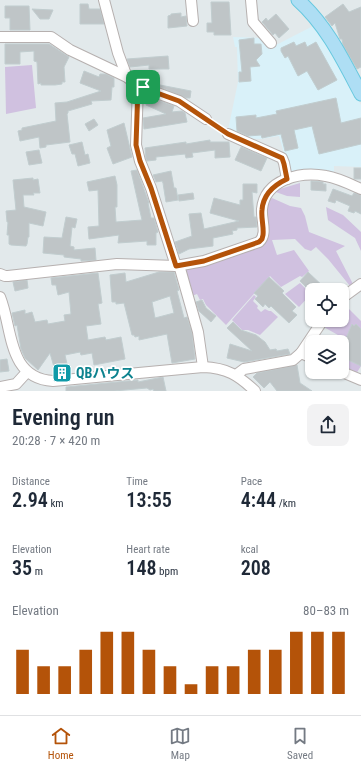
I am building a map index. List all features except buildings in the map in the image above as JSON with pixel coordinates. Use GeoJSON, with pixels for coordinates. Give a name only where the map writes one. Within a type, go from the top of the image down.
{"type":"FeatureCollection","features":[{"type":"Feature","properties":{"kind":"main road"},"geometry":{"type":"LineString","coordinates":[[298,0],[315,16],[332,40],[361,94]]}},
{"type":"Feature","properties":{"kind":"street"},"geometry":{"type":"LineString","coordinates":[[104,0],[118,53],[127,77]]}},
{"type":"Feature","properties":{"kind":"street"},"geometry":{"type":"LineString","coordinates":[[191,0],[193,21]]}},
{"type":"Feature","properties":{"kind":"street"},"geometry":{"type":"LineString","coordinates":[[251,0],[253,22],[271,43]]}},
{"type":"Feature","properties":{"kind":"street"},"geometry":{"type":"LineString","coordinates":[[0,37],[51,37],[70,50],[127,77],[138,86],[179,101],[206,119]]}},
{"type":"Feature","properties":{"kind":"street"},"geometry":{"type":"LineString","coordinates":[[138,86],[136,145],[140,161],[151,188],[198,332],[203,367]]}},
{"type":"Feature","properties":{"kind":"street"},"geometry":{"type":"LineString","coordinates":[[228,134],[282,158],[287,179]]}},
{"type":"Feature","properties":{"kind":"street"},"geometry":{"type":"LineString","coordinates":[[0,274],[4,276],[117,264],[177,265],[216,257],[259,242],[262,239],[262,208],[266,197],[272,188],[287,179],[306,175],[326,176],[361,189]]}},
{"type":"Feature","properties":{"kind":"street"},"geometry":{"type":"LineString","coordinates":[[349,293],[361,284]]}},
{"type":"Feature","properties":{"kind":"street"},"geometry":{"type":"LineString","coordinates":[[0,297],[19,364],[28,372],[45,380],[53,381],[203,367],[222,369],[236,375],[255,391]]}},
{"type":"Feature","properties":{"kind":"street"},"geometry":{"type":"LineString","coordinates":[[236,375],[244,369],[288,362],[297,357],[318,327]]}},
{"type":"Feature","properties":{"kind":"street"},"geometry":{"type":"LineString","coordinates":[[301,353],[305,355]]}},
{"type":"Feature","properties":{"kind":"street"},"geometry":{"type":"LineString","coordinates":[[0,387],[16,384],[28,372]]}},
{"type":"Feature","properties":{"kind":"street"},"geometry":{"type":"LineString","coordinates":[[349,375],[361,380]]}},
{"type":"Feature","properties":{"kind":"path"},"geometry":{"type":"LineString","coordinates":[[206,119],[228,134]]}},
{"type":"Feature","properties":{"kind":"shaded area"},"geometry":{"type":"Polygon","coordinates":[[[315,26],[339,63],[361,105],[361,167],[334,166],[334,176],[290,175],[279,136],[260,139],[242,138],[228,130],[238,82],[237,47],[235,47],[233,37],[261,38],[264,41],[278,44],[315,26]]]}},
{"type":"Feature","properties":{"kind":"shaded area"},"geometry":{"type":"Polygon","coordinates":[[[32,65],[36,108],[6,114],[5,67],[32,65]]]}},
{"type":"Feature","properties":{"kind":"shaded area"},"geometry":{"type":"Polygon","coordinates":[[[300,183],[300,197],[287,196],[273,191],[300,183]]]}},
{"type":"Feature","properties":{"kind":"shaded area"},"geometry":{"type":"Polygon","coordinates":[[[272,198],[290,206],[301,208],[305,216],[309,232],[345,246],[336,251],[353,284],[350,286],[349,283],[316,247],[311,251],[305,249],[295,239],[272,240],[277,255],[294,250],[309,271],[302,277],[300,276],[281,287],[270,276],[226,325],[206,305],[203,299],[200,300],[197,294],[192,296],[182,268],[262,244],[266,205],[272,198]]]}},
{"type":"Feature","properties":{"kind":"shaded area"},"geometry":{"type":"Polygon","coordinates":[[[326,207],[343,215],[361,232],[361,251],[355,238],[328,220],[326,207]]]}},
{"type":"Feature","properties":{"kind":"shaded area"},"geometry":{"type":"Polygon","coordinates":[[[300,283],[305,288],[305,300],[299,307],[285,294],[300,283]]]}},
{"type":"Feature","properties":{"kind":"shaded area"},"geometry":{"type":"Polygon","coordinates":[[[254,295],[256,297],[253,301],[261,312],[265,309],[271,311],[278,317],[260,335],[248,330],[242,330],[232,320],[254,295]]]}},
{"type":"Feature","properties":{"kind":"shaded area"},"geometry":{"type":"Polygon","coordinates":[[[349,309],[361,321],[361,366],[356,374],[349,370],[349,335],[338,335],[324,327],[349,327],[349,309]]]}},
{"type":"Feature","properties":{"kind":"place","name":"QBハウス"},"geometry":{"type":"Point","coordinates":[62,373]}},
{"type":"Feature","properties":{"kind":"route"},"geometry":{"type":"LineString","coordinates":[[138,86],[143,87],[179,101],[228,134],[282,158],[287,179],[272,188],[266,197],[262,208],[262,222],[264,231],[262,239],[259,242],[204,261],[176,266],[151,188],[140,161],[136,145],[138,86]]}}]}
